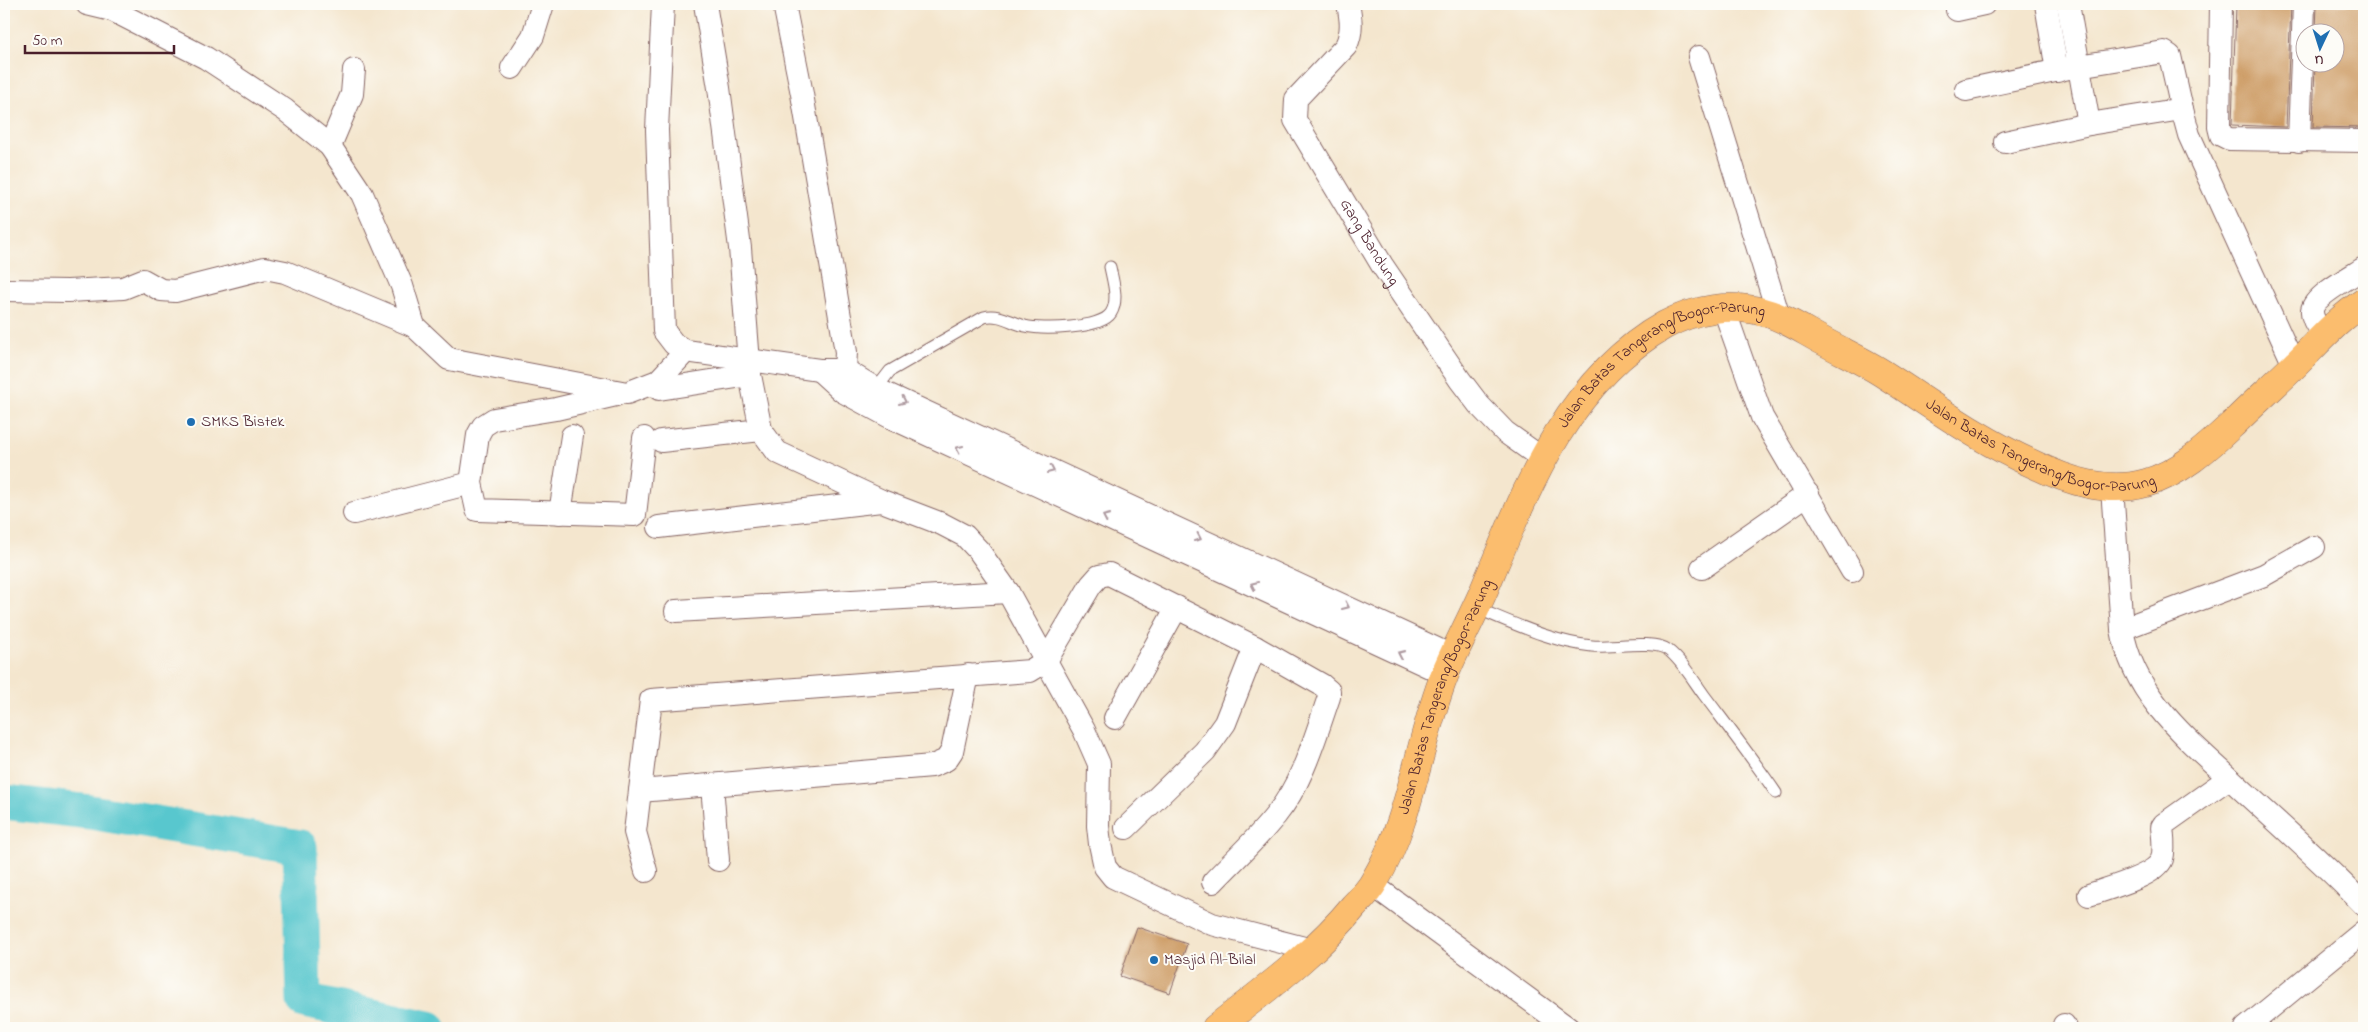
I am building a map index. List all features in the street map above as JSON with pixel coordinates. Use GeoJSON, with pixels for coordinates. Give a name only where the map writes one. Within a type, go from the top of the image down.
{"type":"FeatureCollection","features":[{"type":"Feature","properties":{"kind":"main road","name":"Jalan Batas Tangerang/Bogor–Parung"},"geometry":{"type":"LineString","coordinates":[[1216,1028],[1330,936],[1373,885],[1390,852],[1450,665],[1528,487],[1561,427],[1579,403],[1620,358],[1662,327],[1687,314],[1712,308],[1759,310],[1779,317],[1879,371],[1954,422],[2019,458],[2054,474],[2091,485],[2112,488],[2151,482],[2193,458],[2210,445],[2350,311],[2364,302]]}},
{"type":"Feature","properties":{"kind":"street"},"geometry":{"type":"LineString","coordinates":[[87,4],[112,10],[206,58],[285,110],[330,146],[362,194],[402,286],[414,326]]}},
{"type":"Feature","properties":{"kind":"street"},"geometry":{"type":"LineString","coordinates":[[512,68],[533,36],[543,4]]}},
{"type":"Feature","properties":{"kind":"street"},"geometry":{"type":"LineString","coordinates":[[663,4],[657,130],[664,331],[674,344],[686,351],[749,367],[845,370],[876,389],[1450,665]]}},
{"type":"Feature","properties":{"kind":"street"},"geometry":{"type":"LineString","coordinates":[[705,4],[719,88],[740,248],[749,367],[761,430],[777,452],[882,501],[942,524],[965,536],[979,551],[1008,592],[1084,730],[1099,764],[1098,826],[1100,844],[1105,867],[1113,877],[1212,924],[1312,950]]}},
{"type":"Feature","properties":{"kind":"street"},"geometry":{"type":"LineString","coordinates":[[784,4],[802,94],[846,352],[845,370]]}},
{"type":"Feature","properties":{"kind":"street","name":"Gang Bandung"},"geometry":{"type":"LineString","coordinates":[[1348,4],[1351,26],[1350,37],[1346,46],[1296,98],[1296,120],[1377,258],[1478,405],[1505,432],[1543,459]]}},
{"type":"Feature","properties":{"kind":"street"},"geometry":{"type":"LineString","coordinates":[[1957,10],[1984,4]]}},
{"type":"Feature","properties":{"kind":"street"},"geometry":{"type":"LineString","coordinates":[[2046,4],[2067,69],[2090,124]]}},
{"type":"Feature","properties":{"kind":"street"},"geometry":{"type":"LineString","coordinates":[[2067,69],[2068,4]]}},
{"type":"Feature","properties":{"kind":"street"},"geometry":{"type":"LineString","coordinates":[[2221,4],[2218,127],[2221,135],[2229,139],[2364,141]]}},
{"type":"Feature","properties":{"kind":"street"},"geometry":{"type":"LineString","coordinates":[[2299,141],[2304,4]]}},
{"type":"Feature","properties":{"kind":"street"},"geometry":{"type":"LineString","coordinates":[[1966,90],[2144,54],[2164,52],[2170,56],[2189,135],[2294,365]]}},
{"type":"Feature","properties":{"kind":"street"},"geometry":{"type":"LineString","coordinates":[[1699,57],[1779,317]]}},
{"type":"Feature","properties":{"kind":"street"},"geometry":{"type":"LineString","coordinates":[[330,146],[352,94],[354,70]]}},
{"type":"Feature","properties":{"kind":"street"},"geometry":{"type":"LineString","coordinates":[[2005,142],[2090,124],[2182,109]]}},
{"type":"Feature","properties":{"kind":"street"},"geometry":{"type":"LineString","coordinates":[[4,290],[68,291],[123,288],[144,280],[161,290],[175,291],[265,268],[285,272],[414,326],[449,359],[627,392]]}},
{"type":"Feature","properties":{"kind":"street"},"geometry":{"type":"LineString","coordinates":[[2323,336],[2313,317],[2312,308],[2318,298],[2364,268]]}},
{"type":"Feature","properties":{"kind":"street"},"geometry":{"type":"LineString","coordinates":[[1724,309],[1762,417],[1852,571]]}},
{"type":"Feature","properties":{"kind":"street"},"geometry":{"type":"LineString","coordinates":[[686,351],[658,381],[627,392],[556,409],[494,419],[483,426],[478,435],[472,483],[478,510],[635,515],[653,439],[761,430]]}},
{"type":"Feature","properties":{"kind":"street"},"geometry":{"type":"LineString","coordinates":[[659,389],[749,367]]}},
{"type":"Feature","properties":{"kind":"street"},"geometry":{"type":"LineString","coordinates":[[819,370],[842,391],[890,417],[1450,665]]}},
{"type":"Feature","properties":{"kind":"street"},"geometry":{"type":"LineString","coordinates":[[560,513],[572,436]]}},
{"type":"Feature","properties":{"kind":"street"},"geometry":{"type":"LineString","coordinates":[[354,513],[472,483]]}},
{"type":"Feature","properties":{"kind":"street"},"geometry":{"type":"LineString","coordinates":[[2112,488],[2122,629],[2125,648],[2138,678],[2158,708],[2185,740],[2229,778],[2364,905]]}},
{"type":"Feature","properties":{"kind":"street"},"geometry":{"type":"LineString","coordinates":[[1702,568],[1808,494]]}},
{"type":"Feature","properties":{"kind":"street"},"geometry":{"type":"LineString","coordinates":[[659,527],[882,501]]}},
{"type":"Feature","properties":{"kind":"street"},"geometry":{"type":"LineString","coordinates":[[2122,629],[2264,575],[2314,547]]}},
{"type":"Feature","properties":{"kind":"street"},"geometry":{"type":"LineString","coordinates":[[646,871],[635,832],[652,700],[1030,671],[1046,661],[1091,585],[1099,576],[1109,574],[1255,647],[1322,685],[1329,691],[1329,697],[1310,752],[1286,800],[1276,814],[1213,882]]}},
{"type":"Feature","properties":{"kind":"street"},"geometry":{"type":"LineString","coordinates":[[676,611],[1008,592]]}},
{"type":"Feature","properties":{"kind":"street"},"geometry":{"type":"LineString","coordinates":[[1115,718],[1177,607]]}},
{"type":"Feature","properties":{"kind":"street"},"geometry":{"type":"LineString","coordinates":[[1126,828],[1205,751],[1225,723],[1255,647]]}},
{"type":"Feature","properties":{"kind":"street"},"geometry":{"type":"LineString","coordinates":[[640,791],[932,766],[946,760],[952,751],[968,676]]}},
{"type":"Feature","properties":{"kind":"street"},"geometry":{"type":"LineString","coordinates":[[2089,895],[2154,871],[2162,861],[2162,828],[2164,824],[2229,778]]}},
{"type":"Feature","properties":{"kind":"street"},"geometry":{"type":"LineString","coordinates":[[712,785],[718,860]]}},
{"type":"Feature","properties":{"kind":"street"},"geometry":{"type":"LineString","coordinates":[[1373,885],[1568,1028]]}},
{"type":"Feature","properties":{"kind":"street"},"geometry":{"type":"LineString","coordinates":[[2246,1028],[2364,931]]}},
{"type":"Feature","properties":{"kind":"lane"},"geometry":{"type":"LineString","coordinates":[[876,389],[890,372],[984,316],[999,316],[1024,326],[1039,328],[1094,324],[1104,320],[1110,314],[1115,303],[1110,268]]}},
{"type":"Feature","properties":{"kind":"lane"},"geometry":{"type":"LineString","coordinates":[[1476,608],[1533,631],[1569,642],[1592,646],[1650,645],[1667,649],[1683,666],[1750,754],[1776,793]]}},
{"type":"Feature","properties":{"kind":"building"},"geometry":{"type":"Polygon","coordinates":[[[2236,4],[2291,4],[2286,127],[2232,125],[2236,4]]]}},
{"type":"Feature","properties":{"kind":"building"},"geometry":{"type":"Polygon","coordinates":[[[2317,4],[2364,4],[2364,128],[2313,127],[2315,72],[2346,72],[2346,22],[2316,22],[2317,4]]]}},
{"type":"Feature","properties":{"kind":"building","name":"Masjid Al-Bilal"},"geometry":{"type":"Polygon","coordinates":[[[1137,927],[1187,944],[1170,993],[1120,976],[1137,927]]]}},
{"type":"Feature","properties":{"kind":"waterway"},"geometry":{"type":"LineString","coordinates":[[4,802],[90,812],[300,847],[304,1001],[429,1028]]}},
{"type":"Feature","properties":{"kind":"place","name":"SMKS Bistek"},"geometry":{"type":"Point","coordinates":[191,422]}},
{"type":"Feature","properties":{"kind":"place","name":"Masjid Al-Bilal"},"geometry":{"type":"Point","coordinates":[1154,960]}}]}
